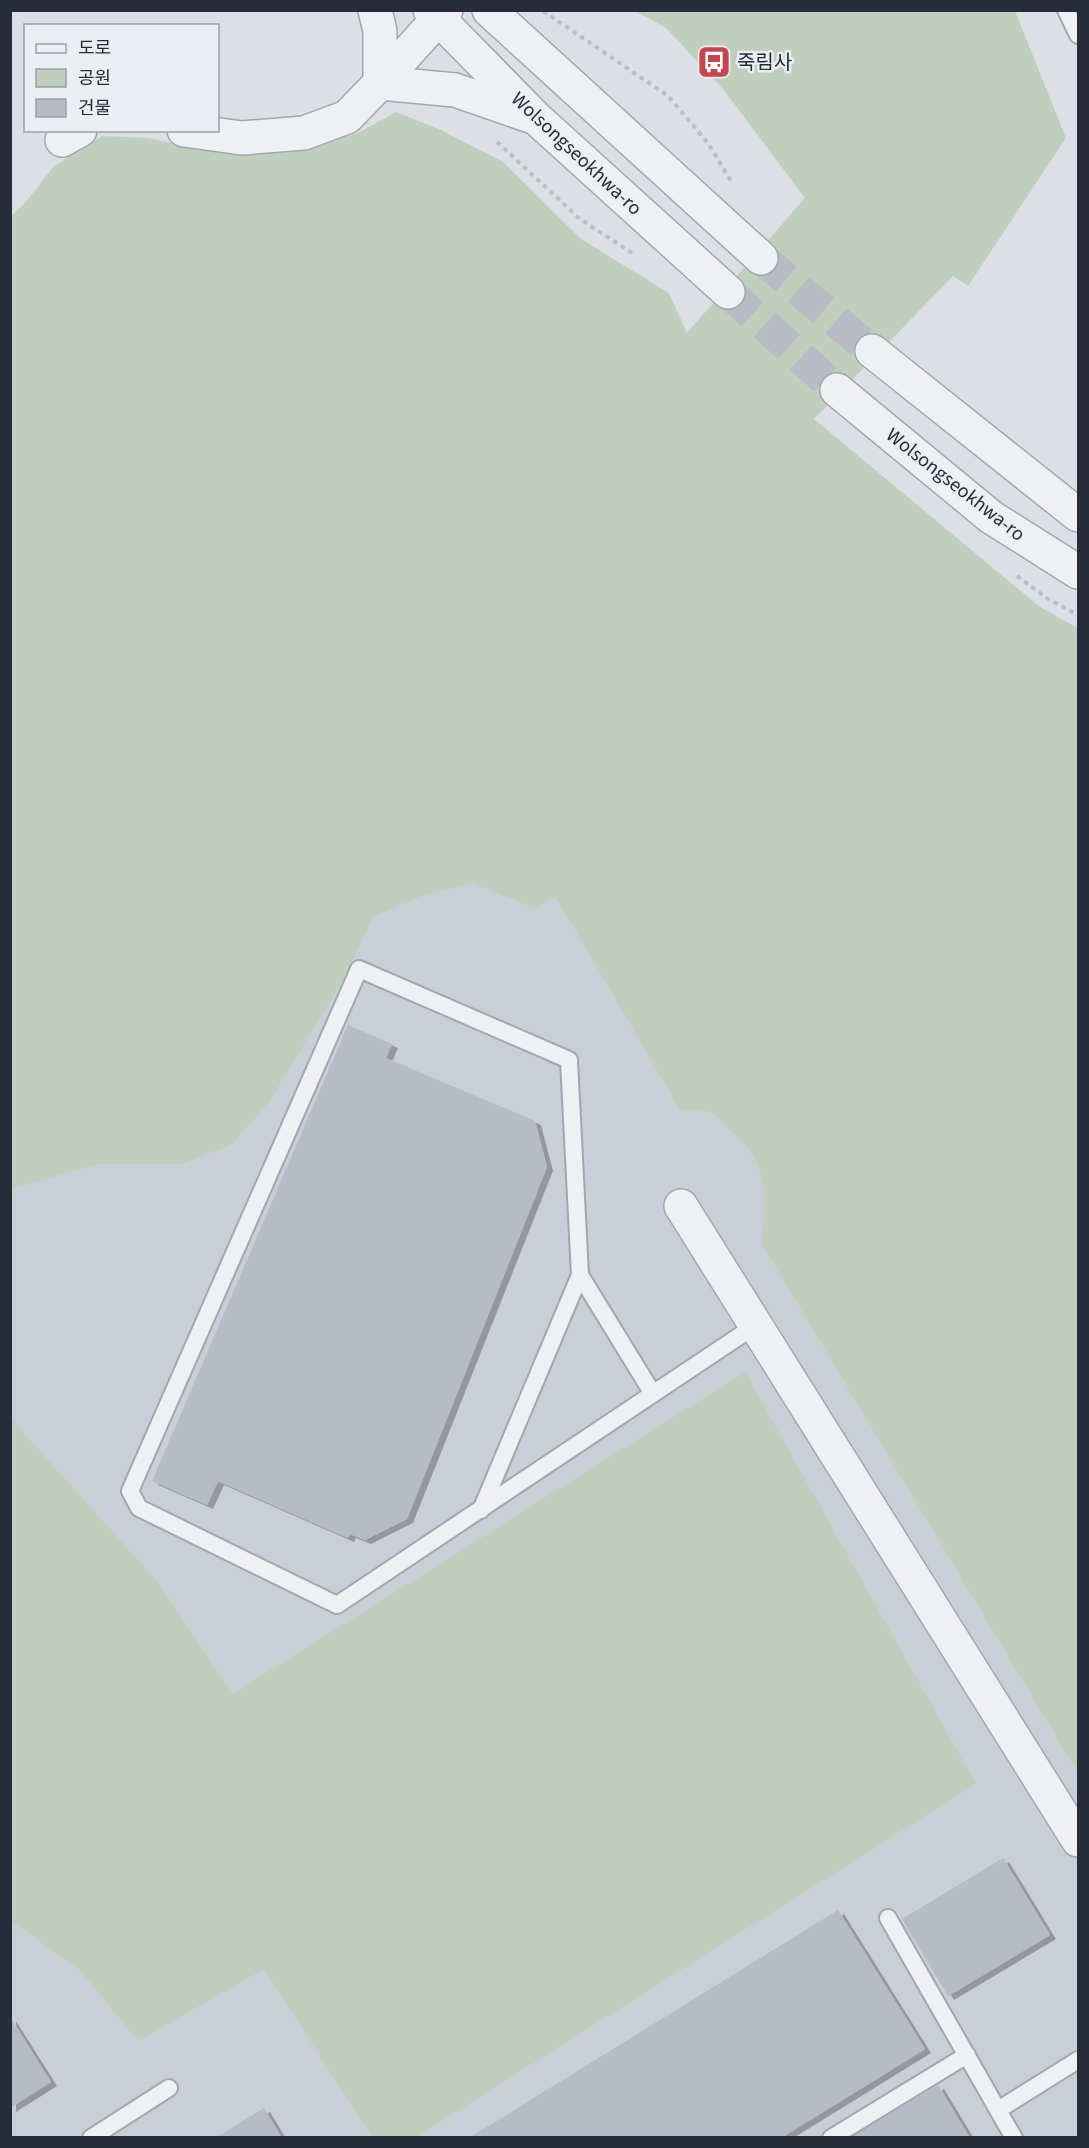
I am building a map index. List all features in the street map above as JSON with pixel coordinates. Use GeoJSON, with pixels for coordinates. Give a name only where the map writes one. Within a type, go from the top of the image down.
{"type":"FeatureCollection","features":[{"type":"Feature","properties":{"kind":"street"},"geometry":{"type":"LineString","coordinates":[[375,10],[380,31],[380,82]]}},
{"type":"Feature","properties":{"kind":"street"},"geometry":{"type":"LineString","coordinates":[[489,10],[761,258]]}},
{"type":"Feature","properties":{"kind":"street"},"geometry":{"type":"LineString","coordinates":[[198,132],[242,138],[304,133],[347,117],[438,13]]}},
{"type":"Feature","properties":{"kind":"street","name":"Wolsongseokhwa-ro"},"geometry":{"type":"LineString","coordinates":[[438,13],[536,118],[728,292]]}},
{"type":"Feature","properties":{"kind":"street"},"geometry":{"type":"LineString","coordinates":[[380,82],[455,90],[536,118]]}},
{"type":"Feature","properties":{"kind":"street"},"geometry":{"type":"LineString","coordinates":[[872,351],[1078,515]]}},
{"type":"Feature","properties":{"kind":"street","name":"Wolsongseokhwa-ro"},"geometry":{"type":"LineString","coordinates":[[837,390],[991,517],[1078,572]]}},
{"type":"Feature","properties":{"kind":"street"},"geometry":{"type":"LineString","coordinates":[[681,1206],[1078,1840]]}},
{"type":"Feature","properties":{"kind":"lane"},"geometry":{"type":"LineString","coordinates":[[1066,10],[1078,35]]}},
{"type":"Feature","properties":{"kind":"lane"},"geometry":{"type":"LineString","coordinates":[[481,1510],[580,1275],[569,1060],[359,969],[130,1491],[139,1508],[338,1605],[481,1510],[756,1325]]}},
{"type":"Feature","properties":{"kind":"lane"},"geometry":{"type":"LineString","coordinates":[[580,1275],[653,1394]]}},
{"type":"Feature","properties":{"kind":"lane"},"geometry":{"type":"LineString","coordinates":[[888,1918],[1014,2138]]}},
{"type":"Feature","properties":{"kind":"lane"},"geometry":{"type":"LineString","coordinates":[[831,2138],[967,2055]]}},
{"type":"Feature","properties":{"kind":"lane"},"geometry":{"type":"LineString","coordinates":[[998,2110],[1078,2060]]}},
{"type":"Feature","properties":{"kind":"lane"},"geometry":{"type":"LineString","coordinates":[[91,2138],[169,2088]]}},
{"type":"Feature","properties":{"kind":"path"},"geometry":{"type":"LineString","coordinates":[[542,10],[668,96],[708,144],[736,191]]}},
{"type":"Feature","properties":{"kind":"path"},"geometry":{"type":"LineString","coordinates":[[494,140],[579,219],[637,257]]}},
{"type":"Feature","properties":{"kind":"shaded area"},"geometry":{"type":"Polygon","coordinates":[[[1078,678],[1078,2137],[11,2137],[10,1118],[360,829],[506,828],[1078,678]]]}},
{"type":"Feature","properties":{"kind":"green space"},"geometry":{"type":"Polygon","coordinates":[[[635,11],[1015,11],[1066,138],[968,286],[953,276],[814,419],[1040,607],[1078,628],[1078,1773],[762,1244],[764,1194],[758,1166],[751,1153],[741,1140],[711,1113],[681,1111],[556,897],[534,908],[473,883],[424,895],[374,916],[342,982],[269,1102],[231,1145],[181,1164],[98,1164],[17,1187],[11,1193],[11,216],[25,203],[54,166],[102,136],[149,138],[198,149],[242,153],[298,151],[358,133],[396,112],[441,130],[503,162],[581,239],[669,293],[687,333],[805,198],[723,89],[666,28],[635,11]]]}},
{"type":"Feature","properties":{"kind":"green space"},"geometry":{"type":"Polygon","coordinates":[[[745,1372],[976,1784],[416,2137],[372,2137],[264,1969],[138,2041],[79,1969],[11,1921],[11,1419],[157,1581],[233,1694],[745,1372]]]}},
{"type":"Feature","properties":{"kind":"building"},"geometry":{"type":"Polygon","coordinates":[[[348,1025],[392,1044],[386,1058],[535,1121],[547,1167],[407,1519],[365,1540],[350,1534],[348,1538],[218,1481],[207,1505],[152,1481],[348,1025]]]}},
{"type":"Feature","properties":{"kind":"building"},"geometry":{"type":"Polygon","coordinates":[[[1003,1858],[1050,1935],[948,1996],[902,1919],[1003,1858]]]}},
{"type":"Feature","properties":{"kind":"building"},"geometry":{"type":"Polygon","coordinates":[[[838,1910],[925,2049],[781,2138],[469,2138],[838,1910]]]}},
{"type":"Feature","properties":{"kind":"building"},"geometry":{"type":"Polygon","coordinates":[[[10,2017],[51,2082],[10,2108],[10,2017]]]}},
{"type":"Feature","properties":{"kind":"building"},"geometry":{"type":"Polygon","coordinates":[[[938,2085],[970,2138],[856,2138],[854,2135],[938,2085]]]}},
{"type":"Feature","properties":{"kind":"building"},"geometry":{"type":"Polygon","coordinates":[[[264,2108],[282,2138],[215,2138],[264,2108]]]}},
{"type":"Feature","properties":{"kind":"tunnel"},"geometry":{"type":"LineString","coordinates":[[761,258],[872,351]]}},
{"type":"Feature","properties":{"kind":"tunnel"},"geometry":{"type":"LineString","coordinates":[[728,292],[837,390]]}},
{"type":"Feature","properties":{"kind":"place","name":"죽림사"},"geometry":{"type":"Point","coordinates":[714,62]}}]}
